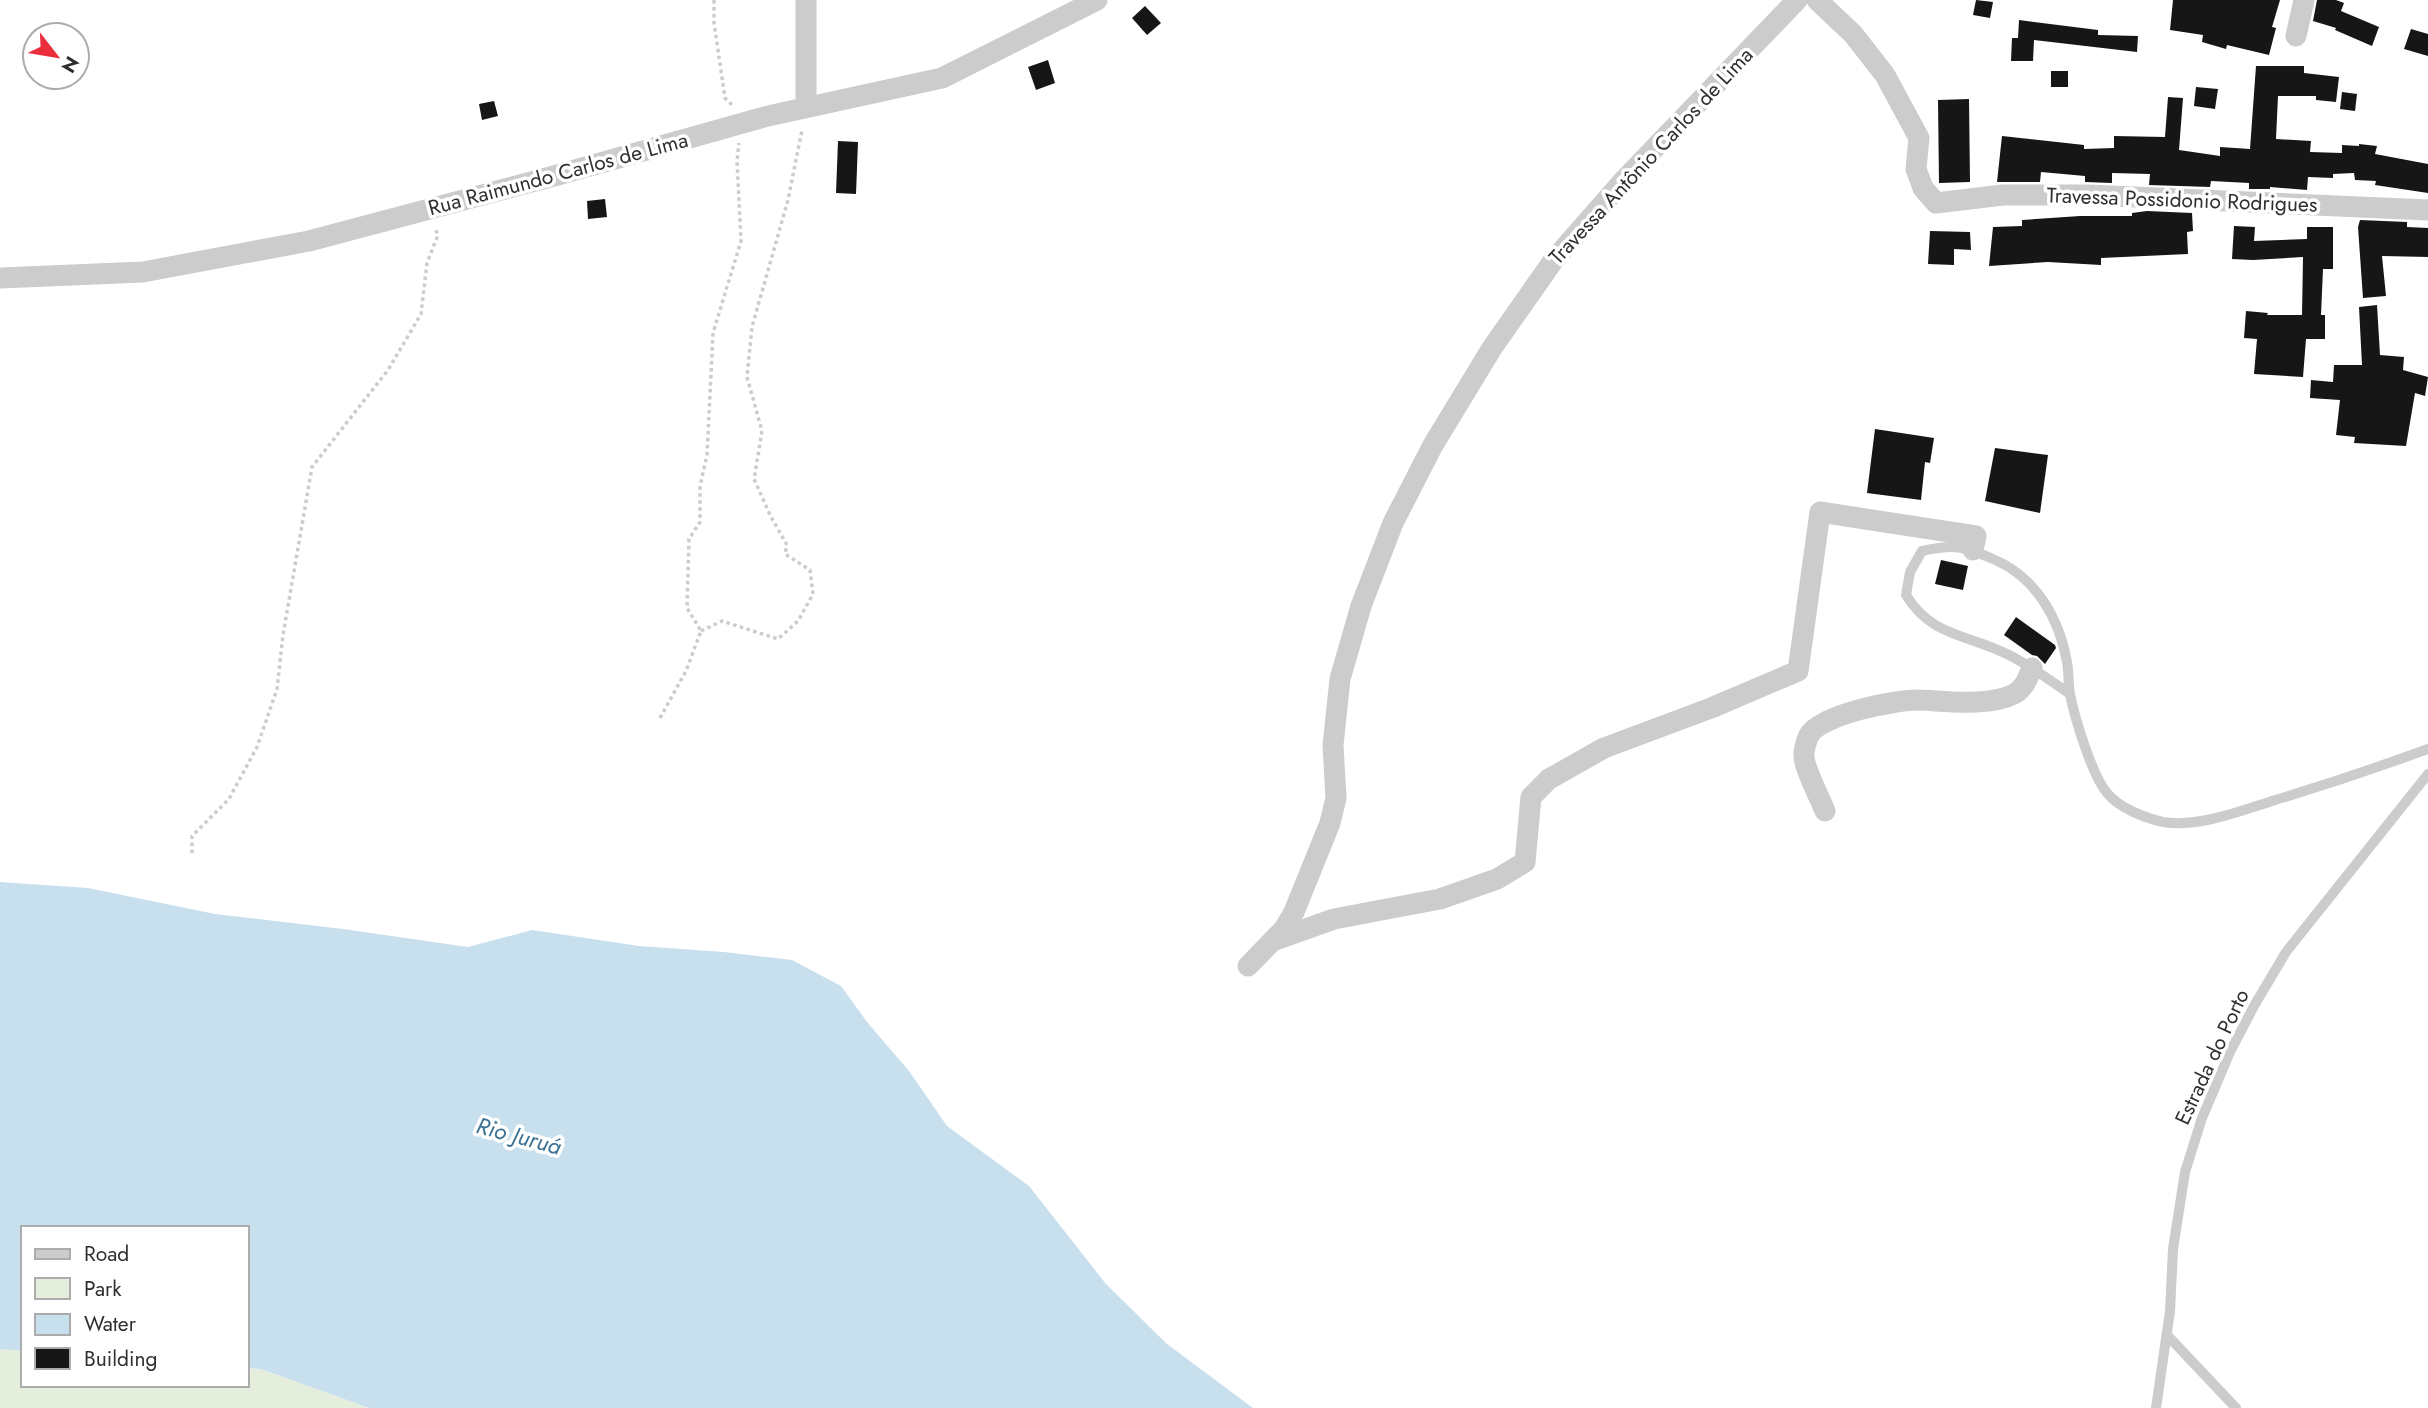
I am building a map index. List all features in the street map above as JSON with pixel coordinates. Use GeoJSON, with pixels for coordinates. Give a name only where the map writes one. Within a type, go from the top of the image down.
{"type":"FeatureCollection","features":[{"type":"Feature","properties":{"kind":"street"},"geometry":{"type":"LineString","coordinates":[[806,0],[806,107]]}},
{"type":"Feature","properties":{"kind":"street","name":"Rua Raimundo Carlos de Lima"},"geometry":{"type":"LineString","coordinates":[[0,278],[143,272],[309,241],[806,107],[942,78],[1097,0]]}},
{"type":"Feature","properties":{"kind":"street","name":"Travessa Antônio Carlos de Lima"},"geometry":{"type":"LineString","coordinates":[[1248,966],[1275,940],[1294,912],[1330,823],[1336,798],[1333,745],[1340,679],[1361,606],[1393,523],[1433,445],[1492,348],[1553,261],[1624,180],[1797,0]]}},
{"type":"Feature","properties":{"kind":"street","name":"Travessa Possidonio Rodrigues"},"geometry":{"type":"LineString","coordinates":[[1817,0],[1853,33],[1885,75],[1919,138],[1916,169],[1923,188],[1936,203],[2003,195],[2088,195],[2428,210]]}},
{"type":"Feature","properties":{"kind":"street"},"geometry":{"type":"LineString","coordinates":[[2296,36],[2304,0]]}},
{"type":"Feature","properties":{"kind":"street"},"geometry":{"type":"LineString","coordinates":[[1275,940],[1334,919],[1440,899],[1497,879],[1525,862],[1531,797],[1549,779],[1604,748],[1712,708],[1798,671],[1820,512],[1976,536],[1973,550]]}},
{"type":"Feature","properties":{"kind":"street"},"geometry":{"type":"LineString","coordinates":[[1825,811],[1804,756],[1809,735],[1828,721],[1847,713],[1892,703],[2005,697],[2017,693],[2025,684],[2032,668]]}},
{"type":"Feature","properties":{"kind":"lane"},"geometry":{"type":"LineString","coordinates":[[2070,694],[2010,655],[1948,632],[1916,612],[1906,595],[1910,572],[1922,551],[1949,545],[1973,550],[2021,575],[2045,602],[2058,627],[2068,663],[2070,694],[2092,765],[2107,794],[2126,808],[2165,822],[2191,822],[2230,814],[2354,776],[2428,749]]}},
{"type":"Feature","properties":{"kind":"lane","name":"Estrada do Porto"},"geometry":{"type":"LineString","coordinates":[[2157,1408],[2167,1335],[2173,1249],[2185,1172],[2202,1118],[2230,1052],[2286,952],[2428,774]]}},
{"type":"Feature","properties":{"kind":"lane"},"geometry":{"type":"LineString","coordinates":[[2167,1335],[2236,1408]]}},
{"type":"Feature","properties":{"kind":"path"},"geometry":{"type":"LineString","coordinates":[[701,631],[687,608],[689,539],[700,522],[700,485],[707,455],[713,332],[741,241],[737,161],[740,124],[738,110],[725,97],[714,23],[714,0]]}},
{"type":"Feature","properties":{"kind":"path"},"geometry":{"type":"LineString","coordinates":[[660,718],[686,671],[701,631],[722,621],[778,639],[798,621],[813,594],[810,570],[785,554],[787,545],[754,479],[762,430],[747,377],[752,327],[789,200],[806,107]]}},
{"type":"Feature","properties":{"kind":"path"},"geometry":{"type":"LineString","coordinates":[[192,853],[192,836],[229,799],[257,747],[277,688],[283,635],[312,467],[388,370],[421,314],[426,263],[438,236],[427,210]]}},
{"type":"Feature","properties":{"kind":"green space"},"geometry":{"type":"Polygon","coordinates":[[[0,1349],[21,1351],[21,1387],[248,1387],[248,1368],[261,1369],[369,1408],[0,1408],[0,1349]]]}},
{"type":"Feature","properties":{"kind":"water","name":"Rio Juruá"},"geometry":{"type":"Polygon","coordinates":[[[0,882],[88,888],[215,914],[468,947],[532,930],[639,946],[792,960],[841,986],[867,1022],[909,1071],[947,1126],[1029,1186],[1106,1284],[1167,1344],[1253,1408],[369,1408],[261,1369],[248,1368],[248,1226],[21,1226],[21,1351],[0,1349],[0,882]]]}},
{"type":"Feature","properties":{"kind":"building"},"geometry":{"type":"Polygon","coordinates":[[[1976,0],[1993,2],[1990,18],[1973,15],[1976,0]]]}},
{"type":"Feature","properties":{"kind":"building"},"geometry":{"type":"Polygon","coordinates":[[[2173,0],[2280,0],[2272,27],[2276,28],[2269,55],[2227,45],[2226,49],[2202,42],[2203,35],[2170,30],[2173,0]]]}},
{"type":"Feature","properties":{"kind":"building"},"geometry":{"type":"Polygon","coordinates":[[[2317,0],[2344,3],[2341,11],[2379,27],[2372,46],[2335,30],[2336,28],[2313,21],[2317,0]]]}},
{"type":"Feature","properties":{"kind":"building"},"geometry":{"type":"Polygon","coordinates":[[[1145,6],[1161,23],[1147,35],[1132,18],[1145,6]]]}},
{"type":"Feature","properties":{"kind":"building"},"geometry":{"type":"Polygon","coordinates":[[[2019,20],[2098,30],[2098,35],[2138,36],[2137,52],[2034,40],[2033,61],[2011,61],[2012,38],[2018,38],[2019,20]]]}},
{"type":"Feature","properties":{"kind":"building"},"geometry":{"type":"Polygon","coordinates":[[[2411,29],[2428,34],[2428,56],[2404,49],[2411,29]]]}},
{"type":"Feature","properties":{"kind":"building"},"geometry":{"type":"Polygon","coordinates":[[[1048,60],[1055,83],[1036,90],[1028,67],[1048,60]]]}},
{"type":"Feature","properties":{"kind":"building"},"geometry":{"type":"Polygon","coordinates":[[[2256,66],[2304,66],[2304,73],[2339,77],[2336,102],[2316,100],[2316,96],[2278,96],[2276,139],[2311,141],[2310,152],[2342,153],[2342,145],[2377,146],[2375,154],[2428,164],[2428,193],[2375,185],[2376,181],[2355,180],[2354,173],[2333,174],[2333,178],[2308,177],[2307,190],[2270,187],[2249,189],[2249,183],[2211,181],[2210,187],[2149,185],[2150,174],[2112,173],[2112,183],[2085,182],[2085,176],[2041,172],[2040,182],[1997,182],[2002,136],[2084,145],[2084,149],[2114,148],[2114,136],[2165,137],[2168,97],[2183,98],[2179,150],[2220,156],[2220,147],[2250,149],[2256,66]]]}},
{"type":"Feature","properties":{"kind":"building"},"geometry":{"type":"Polygon","coordinates":[[[2051,71],[2068,71],[2068,87],[2051,87],[2051,71]]]}},
{"type":"Feature","properties":{"kind":"building"},"geometry":{"type":"Polygon","coordinates":[[[2196,87],[2218,89],[2215,109],[2194,106],[2196,87]]]}},
{"type":"Feature","properties":{"kind":"building"},"geometry":{"type":"Polygon","coordinates":[[[2342,92],[2357,94],[2355,111],[2340,109],[2342,92]]]}},
{"type":"Feature","properties":{"kind":"building"},"geometry":{"type":"Polygon","coordinates":[[[1969,99],[1970,182],[1939,183],[1938,100],[1969,99]]]}},
{"type":"Feature","properties":{"kind":"building"},"geometry":{"type":"Polygon","coordinates":[[[494,101],[498,116],[482,120],[479,104],[494,101]]]}},
{"type":"Feature","properties":{"kind":"building"},"geometry":{"type":"Polygon","coordinates":[[[838,141],[858,142],[856,194],[836,193],[838,141]]]}},
{"type":"Feature","properties":{"kind":"building"},"geometry":{"type":"Polygon","coordinates":[[[605,199],[607,217],[588,219],[587,201],[605,199]]]}},
{"type":"Feature","properties":{"kind":"building"},"geometry":{"type":"Polygon","coordinates":[[[2132,213],[2192,213],[2193,231],[2187,232],[2188,254],[2101,258],[2101,265],[2048,262],[1989,266],[1993,227],[2022,226],[2022,220],[2132,216],[2132,213]]]}},
{"type":"Feature","properties":{"kind":"building"},"geometry":{"type":"Polygon","coordinates":[[[2360,220],[2407,222],[2407,227],[2428,228],[2428,257],[2382,256],[2386,296],[2363,298],[2358,227],[2360,220]]]}},
{"type":"Feature","properties":{"kind":"building"},"geometry":{"type":"Polygon","coordinates":[[[2234,226],[2255,227],[2254,241],[2307,239],[2307,227],[2333,227],[2333,269],[2323,269],[2321,315],[2325,315],[2325,339],[2306,339],[2303,377],[2254,374],[2257,339],[2244,338],[2246,311],[2268,313],[2267,315],[2302,315],[2303,257],[2232,259],[2234,226]]]}},
{"type":"Feature","properties":{"kind":"building"},"geometry":{"type":"Polygon","coordinates":[[[1930,231],[1970,232],[1971,250],[1954,249],[1954,265],[1928,264],[1930,231]]]}},
{"type":"Feature","properties":{"kind":"building"},"geometry":{"type":"Polygon","coordinates":[[[2377,305],[2380,355],[2404,357],[2403,370],[2428,377],[2425,396],[2415,393],[2406,446],[2354,443],[2355,437],[2336,435],[2340,400],[2310,398],[2311,380],[2333,382],[2334,365],[2362,365],[2359,307],[2377,305]]]}},
{"type":"Feature","properties":{"kind":"building"},"geometry":{"type":"Polygon","coordinates":[[[1875,429],[1934,438],[1930,463],[1925,462],[1921,500],[1867,493],[1875,429]]]}},
{"type":"Feature","properties":{"kind":"building"},"geometry":{"type":"Polygon","coordinates":[[[1995,448],[2048,455],[2040,513],[1985,501],[1995,448]]]}},
{"type":"Feature","properties":{"kind":"building"},"geometry":{"type":"Polygon","coordinates":[[[1941,560],[1968,566],[1963,590],[1935,584],[1941,560]]]}},
{"type":"Feature","properties":{"kind":"building"},"geometry":{"type":"Polygon","coordinates":[[[2016,617],[2055,645],[2056,648],[2045,664],[2004,635],[2016,617]]]}}]}
